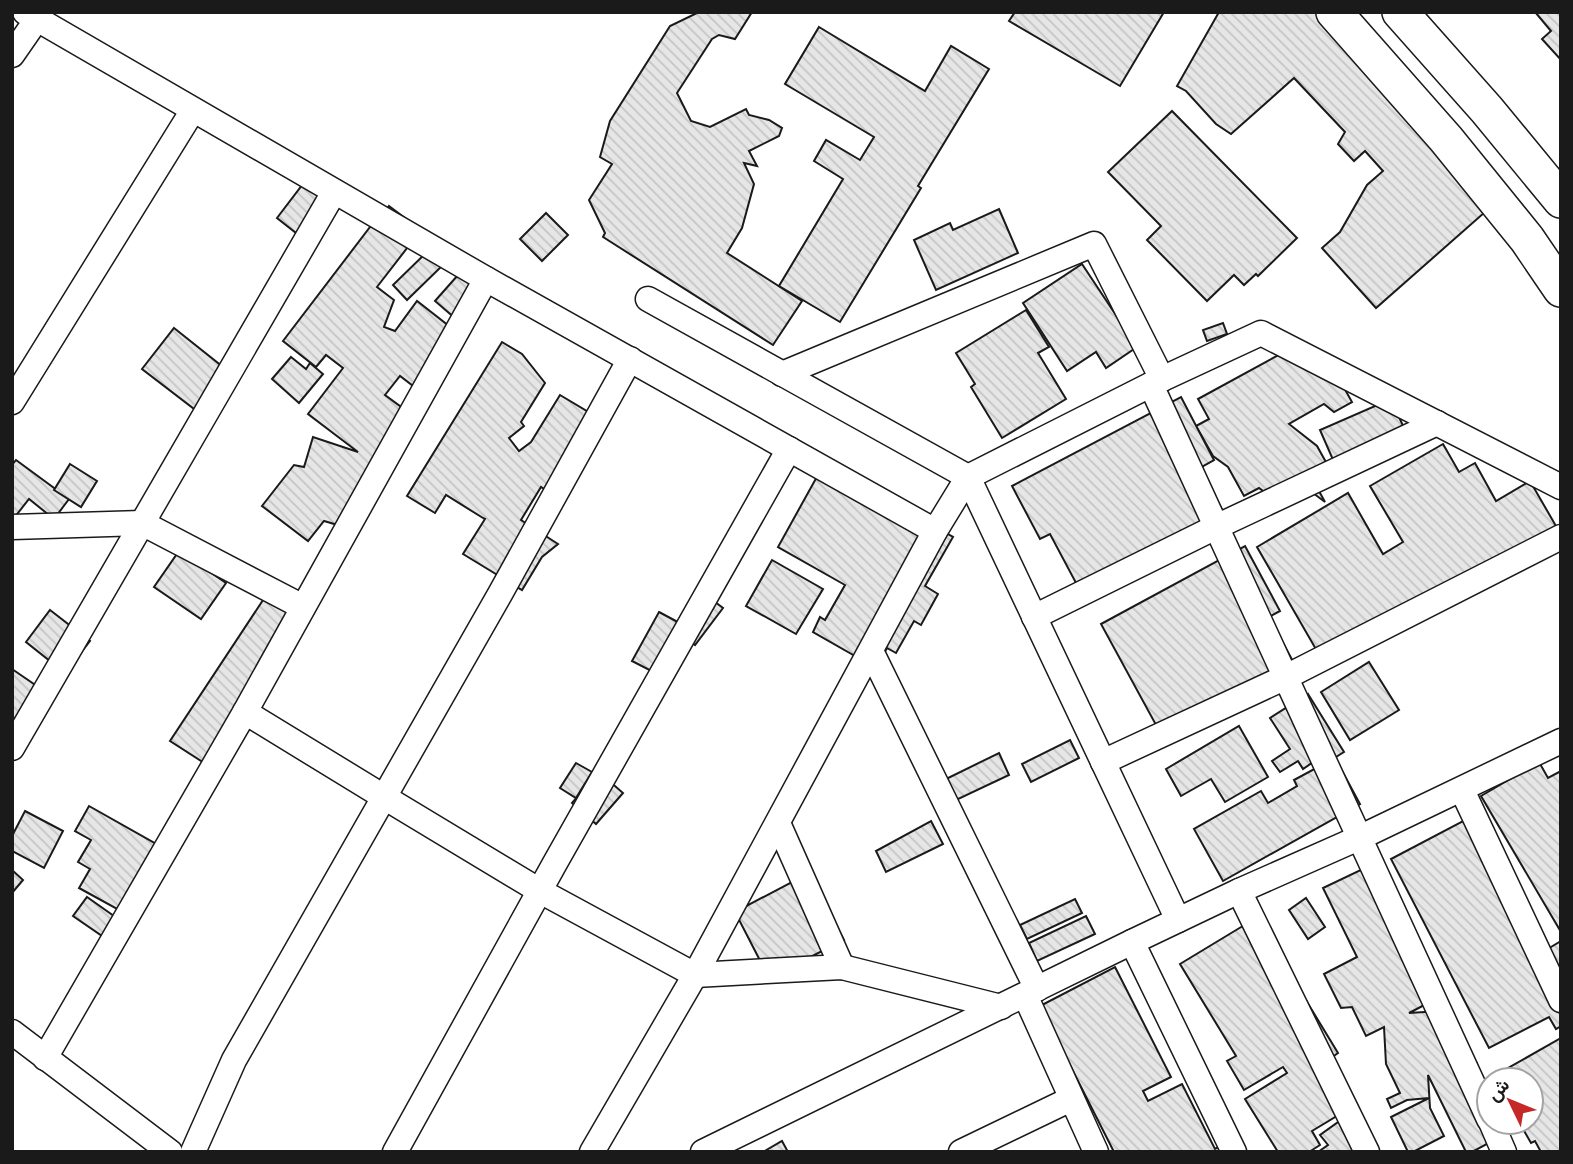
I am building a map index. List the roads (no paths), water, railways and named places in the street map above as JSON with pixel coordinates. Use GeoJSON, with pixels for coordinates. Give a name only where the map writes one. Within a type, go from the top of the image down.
{"type":"FeatureCollection","features":[{"type":"Feature","properties":{"kind":"main road"},"geometry":{"type":"LineString","coordinates":[[1334,12],[1454,149],[1527,239],[1561,289]]}},
{"type":"Feature","properties":{"kind":"main road"},"geometry":{"type":"LineString","coordinates":[[1399,12],[1487,110],[1561,200]]}},
{"type":"Feature","properties":{"kind":"street"},"geometry":{"type":"LineString","coordinates":[[12,55],[31,16],[486,279],[936,531]]}},
{"type":"Feature","properties":{"kind":"street"},"geometry":{"type":"LineString","coordinates":[[12,402],[193,110]]}},
{"type":"Feature","properties":{"kind":"street"},"geometry":{"type":"LineString","coordinates":[[12,748],[334,192]]}},
{"type":"Feature","properties":{"kind":"street"},"geometry":{"type":"LineString","coordinates":[[782,374],[1094,244],[1157,382],[1216,527],[1475,1087]]}},
{"type":"Feature","properties":{"kind":"street"},"geometry":{"type":"LineString","coordinates":[[45,1058],[245,712],[486,279]]}},
{"type":"Feature","properties":{"kind":"street"},"geometry":{"type":"LineString","coordinates":[[648,299],[968,477],[1178,920]]}},
{"type":"Feature","properties":{"kind":"street"},"geometry":{"type":"LineString","coordinates":[[592,1152],[695,975],[936,531],[968,477],[1261,333],[1561,487]]}},
{"type":"Feature","properties":{"kind":"street"},"geometry":{"type":"LineString","coordinates":[[193,1152],[234,1060],[500,594],[630,359]]}},
{"type":"Feature","properties":{"kind":"street"},"geometry":{"type":"LineString","coordinates":[[1034,617],[1216,527],[1437,423]]}},
{"type":"Feature","properties":{"kind":"street"},"geometry":{"type":"LineString","coordinates":[[395,1152],[789,449]]}},
{"type":"Feature","properties":{"kind":"street"},"geometry":{"type":"LineString","coordinates":[[12,527],[142,523],[303,607]]}},
{"type":"Feature","properties":{"kind":"street"},"geometry":{"type":"LineString","coordinates":[[1103,762],[1286,677],[1561,537]]}},
{"type":"Feature","properties":{"kind":"street"},"geometry":{"type":"LineString","coordinates":[[871,651],[1031,992],[1071,1099],[1096,1152]]}},
{"type":"Feature","properties":{"kind":"street"},"geometry":{"type":"LineString","coordinates":[[245,712],[540,891],[695,975],[842,967],[1001,1007]]}},
{"type":"Feature","properties":{"kind":"street"},"geometry":{"type":"LineString","coordinates":[[702,1152],[1132,942],[1360,838],[1561,741]]}},
{"type":"Feature","properties":{"kind":"street"},"geometry":{"type":"LineString","coordinates":[[1462,790],[1561,1000]]}},
{"type":"Feature","properties":{"kind":"street"},"geometry":{"type":"LineString","coordinates":[[778,822],[842,967]]}},
{"type":"Feature","properties":{"kind":"street"},"geometry":{"type":"LineString","coordinates":[[1239,891],[1367,1152]]}},
{"type":"Feature","properties":{"kind":"street"},"geometry":{"type":"LineString","coordinates":[[1132,942],[1234,1152]]}},
{"type":"Feature","properties":{"kind":"street"},"geometry":{"type":"LineString","coordinates":[[12,1032],[170,1152]]}},
{"type":"Feature","properties":{"kind":"street"},"geometry":{"type":"LineString","coordinates":[[961,1152],[1071,1099]]}}]}
